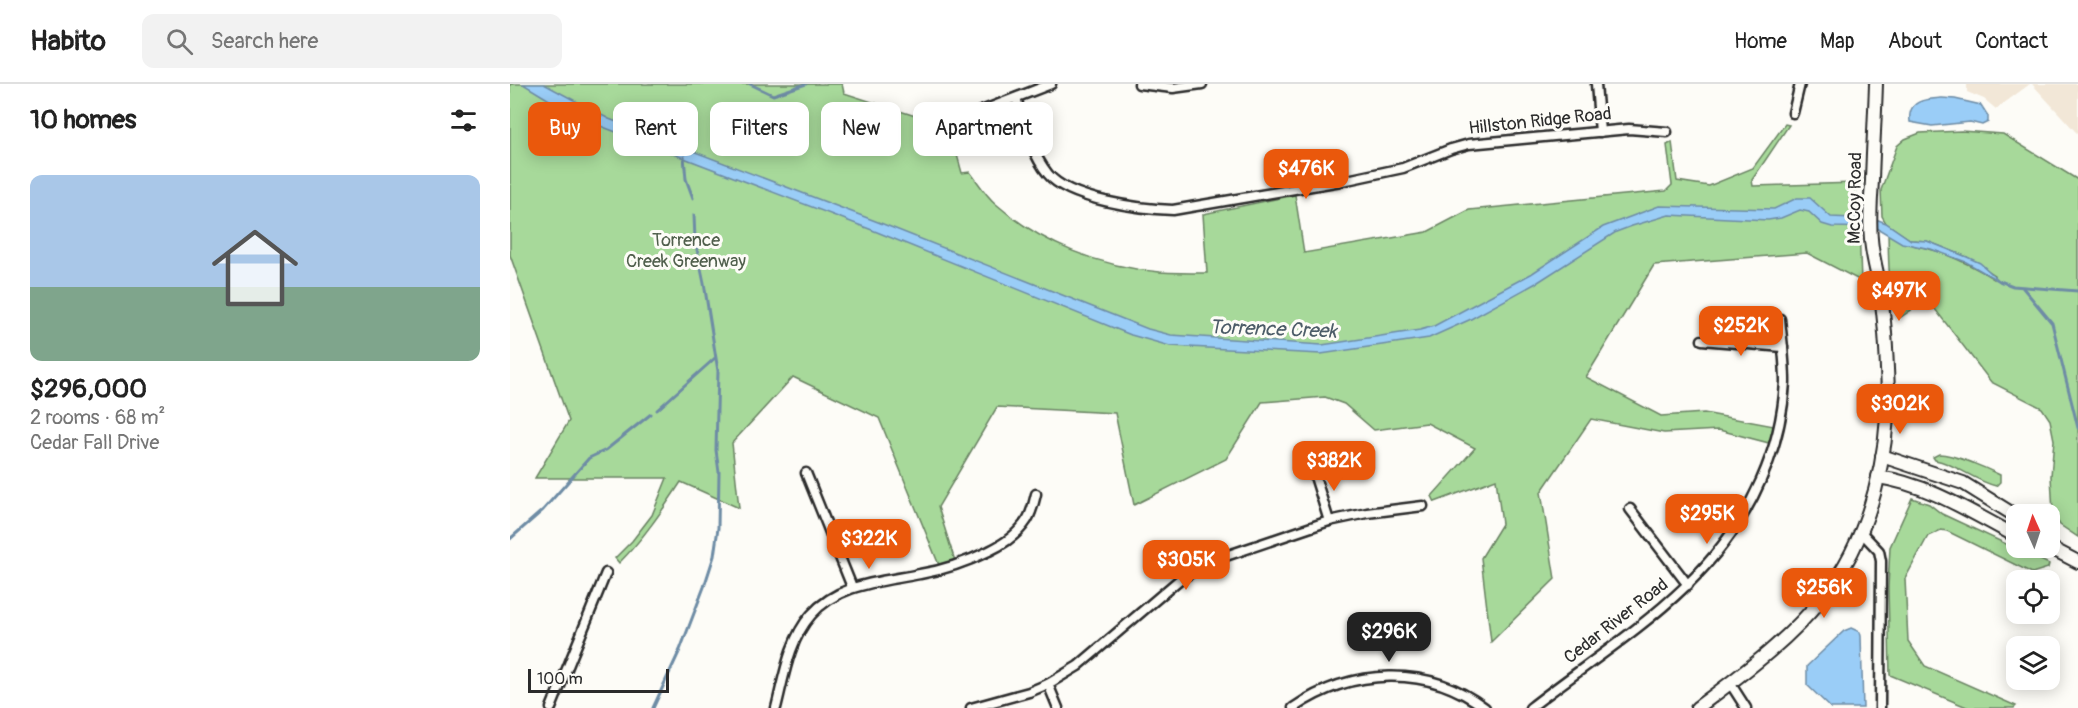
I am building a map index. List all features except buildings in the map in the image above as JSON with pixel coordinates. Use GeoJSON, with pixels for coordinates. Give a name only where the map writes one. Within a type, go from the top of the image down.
{"type":"FeatureCollection","features":[{"type":"Feature","properties":{"kind":"main road","name":"McCoy Road"},"geometry":{"type":"LineString","coordinates":[[1697,708],[1777,645],[1825,595],[1861,532],[1878,477],[1888,410],[1888,372],[1884,323],[1870,236],[1876,84]]}},
{"type":"Feature","properties":{"kind":"main road"},"geometry":{"type":"LineString","coordinates":[[1882,456],[1963,483],[2006,510]]}},
{"type":"Feature","properties":{"kind":"main road"},"geometry":{"type":"LineString","coordinates":[[1878,477],[1898,480],[1959,505],[2006,531]]}},
{"type":"Feature","properties":{"kind":"main road"},"geometry":{"type":"LineString","coordinates":[[2060,553],[2078,562]]}},
{"type":"Feature","properties":{"kind":"street"},"geometry":{"type":"LineString","coordinates":[[1005,102],[1051,84]]}},
{"type":"Feature","properties":{"kind":"street"},"geometry":{"type":"LineString","coordinates":[[1139,84],[1173,88],[1202,84]]}},
{"type":"Feature","properties":{"kind":"street"},"geometry":{"type":"LineString","coordinates":[[1596,84],[1600,132]]}},
{"type":"Feature","properties":{"kind":"street"},"geometry":{"type":"LineString","coordinates":[[1793,113],[1800,84]]}},
{"type":"Feature","properties":{"kind":"street","name":"Hillston Ridge Road"},"geometry":{"type":"LineString","coordinates":[[1016,98],[1040,162],[1048,175],[1058,184],[1085,195],[1151,210],[1173,210],[1347,180],[1414,165],[1469,144],[1629,129],[1667,132]]}},
{"type":"Feature","properties":{"kind":"street","name":"Cedar River Road"},"geometry":{"type":"LineString","coordinates":[[1530,708],[1668,604],[1714,558],[1735,530],[1749,507],[1768,463],[1782,414],[1785,384],[1780,319]]}},
{"type":"Feature","properties":{"kind":"street"},"geometry":{"type":"LineString","coordinates":[[1702,340],[1783,347]]}},
{"type":"Feature","properties":{"kind":"street"},"geometry":{"type":"LineString","coordinates":[[1313,470],[1329,521]]}},
{"type":"Feature","properties":{"kind":"street"},"geometry":{"type":"LineString","coordinates":[[806,473],[852,587]]}},
{"type":"Feature","properties":{"kind":"street"},"geometry":{"type":"LineString","coordinates":[[776,708],[791,652],[804,624],[818,608],[852,587],[936,571],[997,547],[1017,532],[1027,520],[1036,494]]}},
{"type":"Feature","properties":{"kind":"street"},"geometry":{"type":"LineString","coordinates":[[970,708],[1011,698],[1048,684],[1078,666],[1189,573],[1211,561],[1329,521],[1367,513],[1423,506]]}},
{"type":"Feature","properties":{"kind":"street"},"geometry":{"type":"LineString","coordinates":[[1630,509],[1688,585]]}},
{"type":"Feature","properties":{"kind":"street"},"geometry":{"type":"LineString","coordinates":[[1861,532],[1879,551],[1881,561],[1880,708]]}},
{"type":"Feature","properties":{"kind":"street"},"geometry":{"type":"LineString","coordinates":[[551,708],[606,573]]}},
{"type":"Feature","properties":{"kind":"street"},"geometry":{"type":"LineString","coordinates":[[1293,708],[1318,693],[1347,682],[1394,676],[1423,679],[1440,684],[1485,708]]}},
{"type":"Feature","properties":{"kind":"street"},"geometry":{"type":"LineString","coordinates":[[1730,683],[1746,708]]}},
{"type":"Feature","properties":{"kind":"street"},"geometry":{"type":"LineString","coordinates":[[1048,684],[1058,708]]}},
{"type":"Feature","properties":{"kind":"shaded area"},"geometry":{"type":"Polygon","coordinates":[[[1967,84],[2030,84],[1996,109],[1984,99],[1967,92],[1967,84]]]}},
{"type":"Feature","properties":{"kind":"shaded area"},"geometry":{"type":"Polygon","coordinates":[[[2032,84],[2078,84],[2078,134],[2075,131],[2032,84]]]}},
{"type":"Feature","properties":{"kind":"green space","name":"Torrence Creek Greenway"},"geometry":{"type":"Polygon","coordinates":[[[510,84],[842,84],[844,93],[872,102],[821,102],[821,156],[901,156],[901,111],[913,115],[913,156],[957,156],[962,173],[970,172],[992,201],[1032,231],[1094,259],[1138,269],[1172,273],[1207,273],[1203,214],[1295,195],[1304,253],[1427,232],[1469,210],[1666,191],[1672,185],[1667,145],[1672,142],[1677,181],[1709,186],[1753,168],[1785,124],[1789,125],[1752,180],[1753,186],[1856,183],[1854,226],[1859,227],[1861,281],[1807,253],[1654,265],[1586,377],[1661,416],[1704,413],[1774,426],[1769,443],[1719,430],[1664,433],[1591,419],[1541,492],[1555,579],[1491,642],[1481,558],[1502,524],[1496,479],[1435,502],[1432,496],[1475,448],[1427,423],[1374,430],[1344,404],[1325,397],[1262,402],[1226,459],[1134,505],[1115,413],[997,407],[938,507],[955,561],[939,565],[879,418],[793,377],[732,443],[739,508],[681,482],[644,534],[619,563],[615,558],[652,515],[667,478],[535,478],[569,421],[510,255],[510,84]]]}},
{"type":"Feature","properties":{"kind":"green space"},"geometry":{"type":"Polygon","coordinates":[[[1961,131],[2003,134],[2078,180],[2078,537],[2060,525],[2060,504],[2052,504],[2051,476],[2054,440],[2050,420],[2042,408],[1991,382],[1935,309],[1922,303],[1901,317],[1896,307],[1890,277],[1888,234],[1901,241],[1955,258],[1994,279],[1995,275],[1967,257],[1927,241],[1911,240],[1886,223],[1882,216],[1881,190],[1897,146],[1905,139],[1920,133],[1961,131]]]}},
{"type":"Feature","properties":{"kind":"green space"},"geometry":{"type":"Polygon","coordinates":[[[1939,454],[1979,465],[2000,475],[2000,482],[1996,486],[1988,484],[1951,465],[1935,460],[1933,457],[1939,454]]]}},
{"type":"Feature","properties":{"kind":"green space"},"geometry":{"type":"Polygon","coordinates":[[[1912,498],[1929,504],[1942,514],[2006,544],[2006,558],[2036,558],[2049,564],[2048,568],[2042,570],[2026,570],[1941,530],[1928,536],[1905,579],[1908,641],[1925,666],[2016,706],[2014,708],[1969,708],[1890,675],[1888,588],[1890,547],[1912,498]]]}},
{"type":"Feature","properties":{"kind":"water"},"geometry":{"type":"Polygon","coordinates":[[[523,84],[544,84],[577,102],[553,102],[523,84]]]}},
{"type":"Feature","properties":{"kind":"water"},"geometry":{"type":"Polygon","coordinates":[[[1942,98],[1981,105],[1988,116],[1988,122],[1982,125],[1970,122],[1932,126],[1910,122],[1911,109],[1919,102],[1942,98]]]}},
{"type":"Feature","properties":{"kind":"water"},"geometry":{"type":"Polygon","coordinates":[[[601,115],[613,121],[613,131],[601,126],[601,115]]]}},
{"type":"Feature","properties":{"kind":"water"},"geometry":{"type":"Polygon","coordinates":[[[698,153],[1148,329],[1171,335],[1322,345],[1420,330],[1434,326],[1531,274],[1603,227],[1659,206],[1774,209],[1797,198],[1810,198],[1831,217],[1876,219],[1911,240],[1927,241],[1967,257],[1980,263],[2002,283],[1966,262],[1931,249],[1902,243],[1877,228],[1832,227],[1822,224],[1809,212],[1800,210],[1781,218],[1768,220],[1669,215],[1616,232],[1538,282],[1469,320],[1429,338],[1321,354],[1170,346],[1131,335],[872,230],[679,156],[698,156],[698,153]]]}},
{"type":"Feature","properties":{"kind":"water"},"geometry":{"type":"Polygon","coordinates":[[[1851,628],[1860,632],[1861,636],[1863,708],[1831,708],[1807,685],[1807,666],[1844,631],[1851,628]]]}},
{"type":"Feature","properties":{"kind":"waterway"},"geometry":{"type":"LineString","coordinates":[[750,84],[773,95],[806,84]]}},
{"type":"Feature","properties":{"kind":"waterway"},"geometry":{"type":"LineString","coordinates":[[684,157],[686,179],[693,198]]}},
{"type":"Feature","properties":{"kind":"waterway"},"geometry":{"type":"LineString","coordinates":[[653,708],[680,650],[704,587],[714,556],[718,528],[719,472],[716,450],[718,371],[695,240],[694,215]]}},
{"type":"Feature","properties":{"kind":"waterway","name":"Torrence Creek"},"geometry":{"type":"LineString","coordinates":[[2000,281],[2013,286],[2078,291]]}},
{"type":"Feature","properties":{"kind":"waterway"},"geometry":{"type":"LineString","coordinates":[[2023,288],[2052,323],[2078,428]]}},
{"type":"Feature","properties":{"kind":"waterway"},"geometry":{"type":"LineString","coordinates":[[657,410],[715,358]]}},
{"type":"Feature","properties":{"kind":"waterway"},"geometry":{"type":"LineString","coordinates":[[510,539],[543,510],[589,458],[606,450],[651,414]]}}]}
